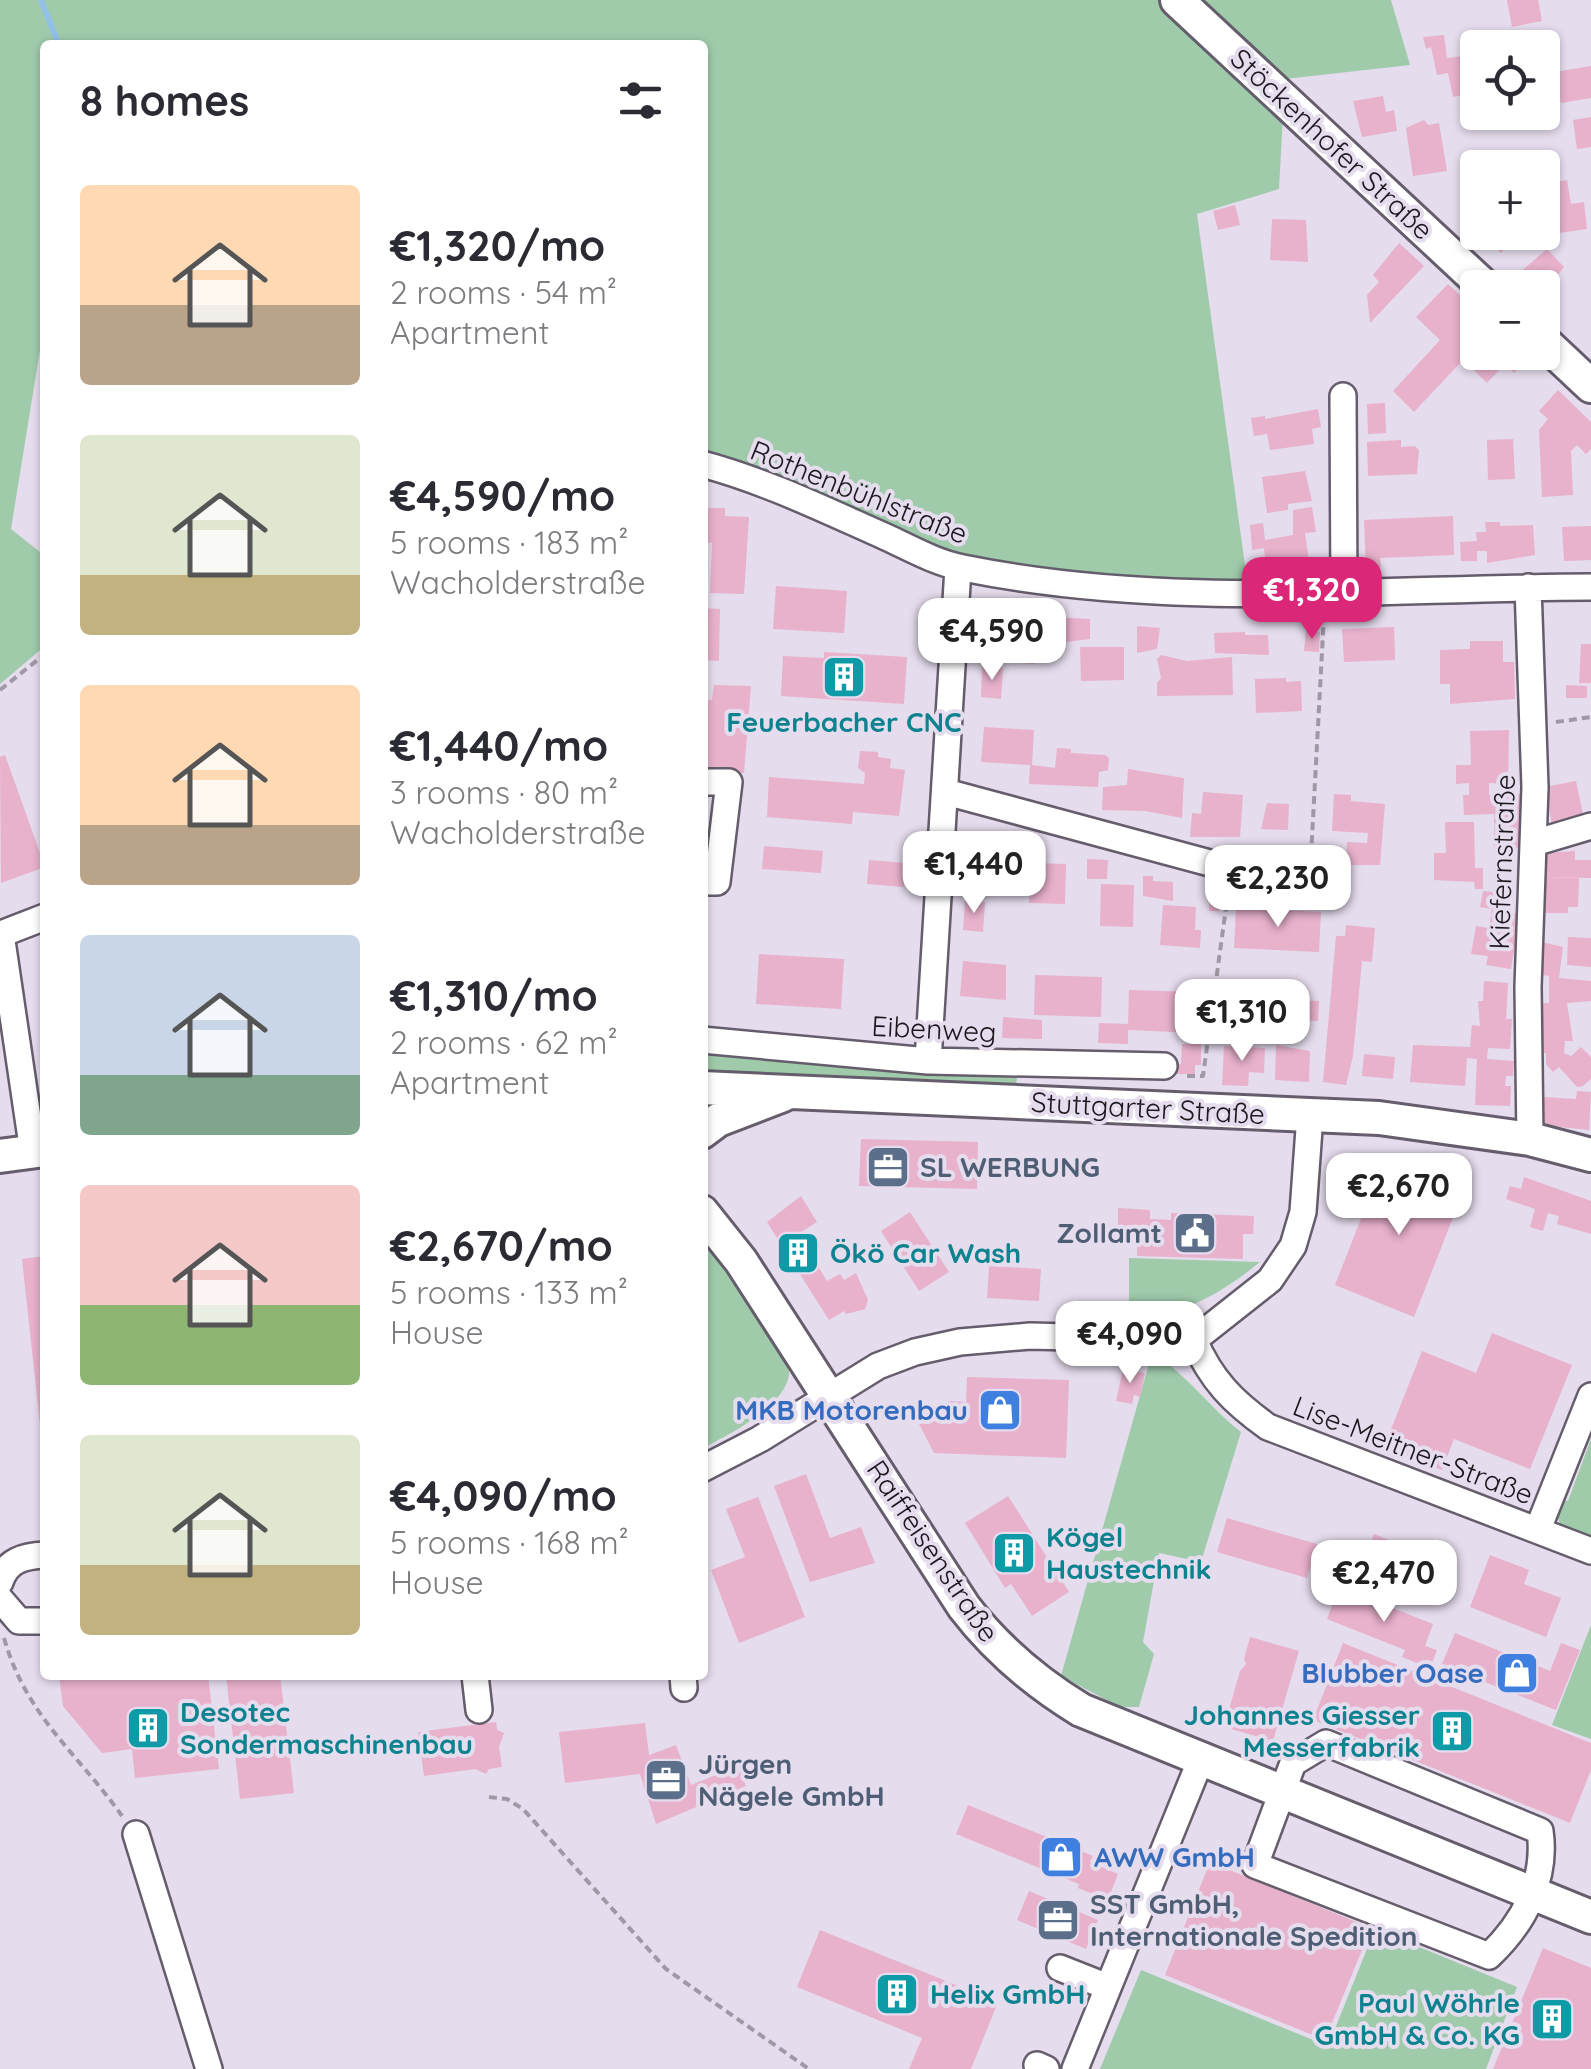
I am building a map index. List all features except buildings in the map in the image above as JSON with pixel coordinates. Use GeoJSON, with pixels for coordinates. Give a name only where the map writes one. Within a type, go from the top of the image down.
{"type":"FeatureCollection","features":[{"type":"Feature","properties":{"kind":"main road","name":"Stöckenhofer Straße"},"geometry":{"type":"LineString","coordinates":[[1177,0],[1467,270]]}},
{"type":"Feature","properties":{"kind":"main road"},"geometry":{"type":"LineString","coordinates":[[1560,357],[1591,386]]}},
{"type":"Feature","properties":{"kind":"main road","name":"Stuttgarter Straße"},"geometry":{"type":"LineString","coordinates":[[708,1088],[1396,1120],[1530,1139],[1591,1155]]}},
{"type":"Feature","properties":{"kind":"main road"},"geometry":{"type":"LineString","coordinates":[[708,1128],[792,1091]]}},
{"type":"Feature","properties":{"kind":"main road"},"geometry":{"type":"LineString","coordinates":[[0,1156],[39,1151]]}},
{"type":"Feature","properties":{"kind":"main road","name":"Raiffeisenstraße"},"geometry":{"type":"LineString","coordinates":[[708,1219],[741,1260],[964,1607],[989,1639],[1020,1668],[1081,1710],[1591,1917]]}},
{"type":"Feature","properties":{"kind":"street"},"geometry":{"type":"LineString","coordinates":[[1334,596],[1343,396]]}},
{"type":"Feature","properties":{"kind":"street","name":"Rothenbühlstraße"},"geometry":{"type":"LineString","coordinates":[[708,466],[750,476],[958,568],[1184,596],[1334,596],[1591,586]]}},
{"type":"Feature","properties":{"kind":"street"},"geometry":{"type":"LineString","coordinates":[[928,1061],[958,568]]}},
{"type":"Feature","properties":{"kind":"street","name":"Kiefernstraße"},"geometry":{"type":"LineString","coordinates":[[1528,587],[1534,723],[1528,988],[1530,1139]]}},
{"type":"Feature","properties":{"kind":"street"},"geometry":{"type":"LineString","coordinates":[[708,782],[729,782],[717,882],[708,882]]}},
{"type":"Feature","properties":{"kind":"street"},"geometry":{"type":"LineString","coordinates":[[946,792],[1232,869],[1305,878]]}},
{"type":"Feature","properties":{"kind":"street"},"geometry":{"type":"LineString","coordinates":[[1534,843],[1591,826]]}},
{"type":"Feature","properties":{"kind":"street"},"geometry":{"type":"LineString","coordinates":[[39,1151],[35,1094],[0,934],[40,919]]}},
{"type":"Feature","properties":{"kind":"street","name":"Eibenweg"},"geometry":{"type":"LineString","coordinates":[[708,1041],[928,1061],[1164,1066]]}},
{"type":"Feature","properties":{"kind":"street"},"geometry":{"type":"LineString","coordinates":[[708,1466],[760,1439],[878,1366],[960,1342],[1082,1335],[1194,1340],[1270,1280],[1293,1246],[1304,1212],[1310,1115]]}},
{"type":"Feature","properties":{"kind":"street","name":"Lise-Meitner-Straße"},"geometry":{"type":"LineString","coordinates":[[1194,1340],[1206,1370],[1230,1400],[1268,1427],[1591,1551]]}},
{"type":"Feature","properties":{"kind":"street"},"geometry":{"type":"LineString","coordinates":[[1538,1529],[1591,1396]]}},
{"type":"Feature","properties":{"kind":"street"},"geometry":{"type":"LineString","coordinates":[[0,1582],[9,1565],[18,1559],[40,1556]]}},
{"type":"Feature","properties":{"kind":"street"},"geometry":{"type":"LineString","coordinates":[[1,1610],[18,1620],[40,1621]]}},
{"type":"Feature","properties":{"kind":"street"},"geometry":{"type":"LineString","coordinates":[[476,1680],[479,1710]]}},
{"type":"Feature","properties":{"kind":"street"},"geometry":{"type":"LineString","coordinates":[[1326,1744],[1540,1831],[1544,1860],[1534,1892],[1512,1935],[1489,1956],[1291,1879],[1256,1865],[1282,1793],[1293,1763],[1326,1744]]}},
{"type":"Feature","properties":{"kind":"street"},"geometry":{"type":"LineString","coordinates":[[1076,2069],[1201,1759]]}},
{"type":"Feature","properties":{"kind":"street"},"geometry":{"type":"LineString","coordinates":[[136,1834],[208,2069]]}},
{"type":"Feature","properties":{"kind":"street"},"geometry":{"type":"LineString","coordinates":[[1060,1968],[1108,1988]]}},
{"type":"Feature","properties":{"kind":"path"},"geometry":{"type":"LineString","coordinates":[[1305,878],[1334,596]]}},
{"type":"Feature","properties":{"kind":"path"},"geometry":{"type":"LineString","coordinates":[[0,690],[40,658]]}},
{"type":"Feature","properties":{"kind":"path"},"geometry":{"type":"LineString","coordinates":[[1534,723],[1591,717]]}},
{"type":"Feature","properties":{"kind":"path"},"geometry":{"type":"LineString","coordinates":[[1164,1066],[1173,1076],[1203,1076],[1232,869]]}},
{"type":"Feature","properties":{"kind":"path"},"geometry":{"type":"LineString","coordinates":[[1,1610],[5,1641],[22,1687],[44,1724],[100,1785],[136,1834]]}},
{"type":"Feature","properties":{"kind":"path"},"geometry":{"type":"LineString","coordinates":[[489,1798],[507,1798],[522,1809],[666,1969],[809,2069]]}},
{"type":"Feature","properties":{"kind":"green space"},"geometry":{"type":"Polygon","coordinates":[[[0,0],[1391,0],[1410,65],[1285,79],[1279,189],[1197,214],[1248,588],[1091,575],[975,557],[937,547],[736,459],[708,452],[708,40],[40,40],[40,350],[11,529],[40,552],[40,650],[0,684],[0,0]]]}},
{"type":"Feature","properties":{"kind":"green space"},"geometry":{"type":"Polygon","coordinates":[[[708,1052],[1017,1078],[1015,1090],[708,1076],[708,1052]]]}},
{"type":"Feature","properties":{"kind":"green space"},"geometry":{"type":"Polygon","coordinates":[[[708,1233],[767,1321],[787,1360],[789,1374],[778,1397],[740,1427],[708,1445],[708,1233]]]}},
{"type":"Feature","properties":{"kind":"green space"},"geometry":{"type":"Polygon","coordinates":[[[1129,1258],[1260,1262],[1199,1302],[1129,1319],[1129,1258]]]}},
{"type":"Feature","properties":{"kind":"green space"},"geometry":{"type":"Polygon","coordinates":[[[1152,1353],[1176,1370],[1241,1432],[1201,1562],[1159,1553],[1143,1642],[1154,1654],[1139,1707],[1120,1707],[1061,1676],[1152,1353]]]}},
{"type":"Feature","properties":{"kind":"green space"},"geometry":{"type":"Polygon","coordinates":[[[1591,1439],[1591,1541],[1561,1526],[1556,1513],[1557,1499],[1568,1501],[1591,1439]]]}},
{"type":"Feature","properties":{"kind":"green space"},"geometry":{"type":"Polygon","coordinates":[[[1591,1625],[1591,1739],[1552,1725],[1591,1625]]]}},
{"type":"Feature","properties":{"kind":"green space"},"geometry":{"type":"Polygon","coordinates":[[[1375,1929],[1517,1987],[1486,2069],[1100,2069],[1141,1970],[1328,2046],[1375,1929]]]}},
{"type":"Feature","properties":{"kind":"waterway"},"geometry":{"type":"LineString","coordinates":[[41,0],[57,40]]}},
{"type":"Feature","properties":{"kind":"place","name":"Feuerbacher CNC"},"geometry":{"type":"Point","coordinates":[844,677]}},
{"type":"Feature","properties":{"kind":"place","name":"SL WERBUNG"},"geometry":{"type":"Point","coordinates":[888,1167]}},
{"type":"Feature","properties":{"kind":"place","name":"Zollamt"},"geometry":{"type":"Point","coordinates":[1195,1233]}},
{"type":"Feature","properties":{"kind":"place","name":"Ökö Car Wash"},"geometry":{"type":"Point","coordinates":[798,1253]}},
{"type":"Feature","properties":{"kind":"place","name":"MKB Motorenbau"},"geometry":{"type":"Point","coordinates":[1000,1410]}},
{"type":"Feature","properties":{"kind":"place","name":"Kögel Haustechnik"},"geometry":{"type":"Point","coordinates":[1014,1553]}},
{"type":"Feature","properties":{"kind":"place","name":"Blubber Oase"},"geometry":{"type":"Point","coordinates":[1517,1673]}},
{"type":"Feature","properties":{"kind":"place","name":"Desotec Sondermaschinenbau"},"geometry":{"type":"Point","coordinates":[148,1728]}},
{"type":"Feature","properties":{"kind":"place","name":"Johannes Giesser Messerfabrik"},"geometry":{"type":"Point","coordinates":[1452,1731]}},
{"type":"Feature","properties":{"kind":"place","name":"Jürgen Nägele GmbH"},"geometry":{"type":"Point","coordinates":[666,1780]}},
{"type":"Feature","properties":{"kind":"place","name":"AWW GmbH"},"geometry":{"type":"Point","coordinates":[1061,1857]}},
{"type":"Feature","properties":{"kind":"place","name":"SST GmbH, Internationale Spedition"},"geometry":{"type":"Point","coordinates":[1058,1920]}},
{"type":"Feature","properties":{"kind":"place","name":"Helix GmbH"},"geometry":{"type":"Point","coordinates":[897,1994]}},
{"type":"Feature","properties":{"kind":"place","name":"Paul Wöhrle GmbH & Co. KG"},"geometry":{"type":"Point","coordinates":[1552,2019]}}]}
